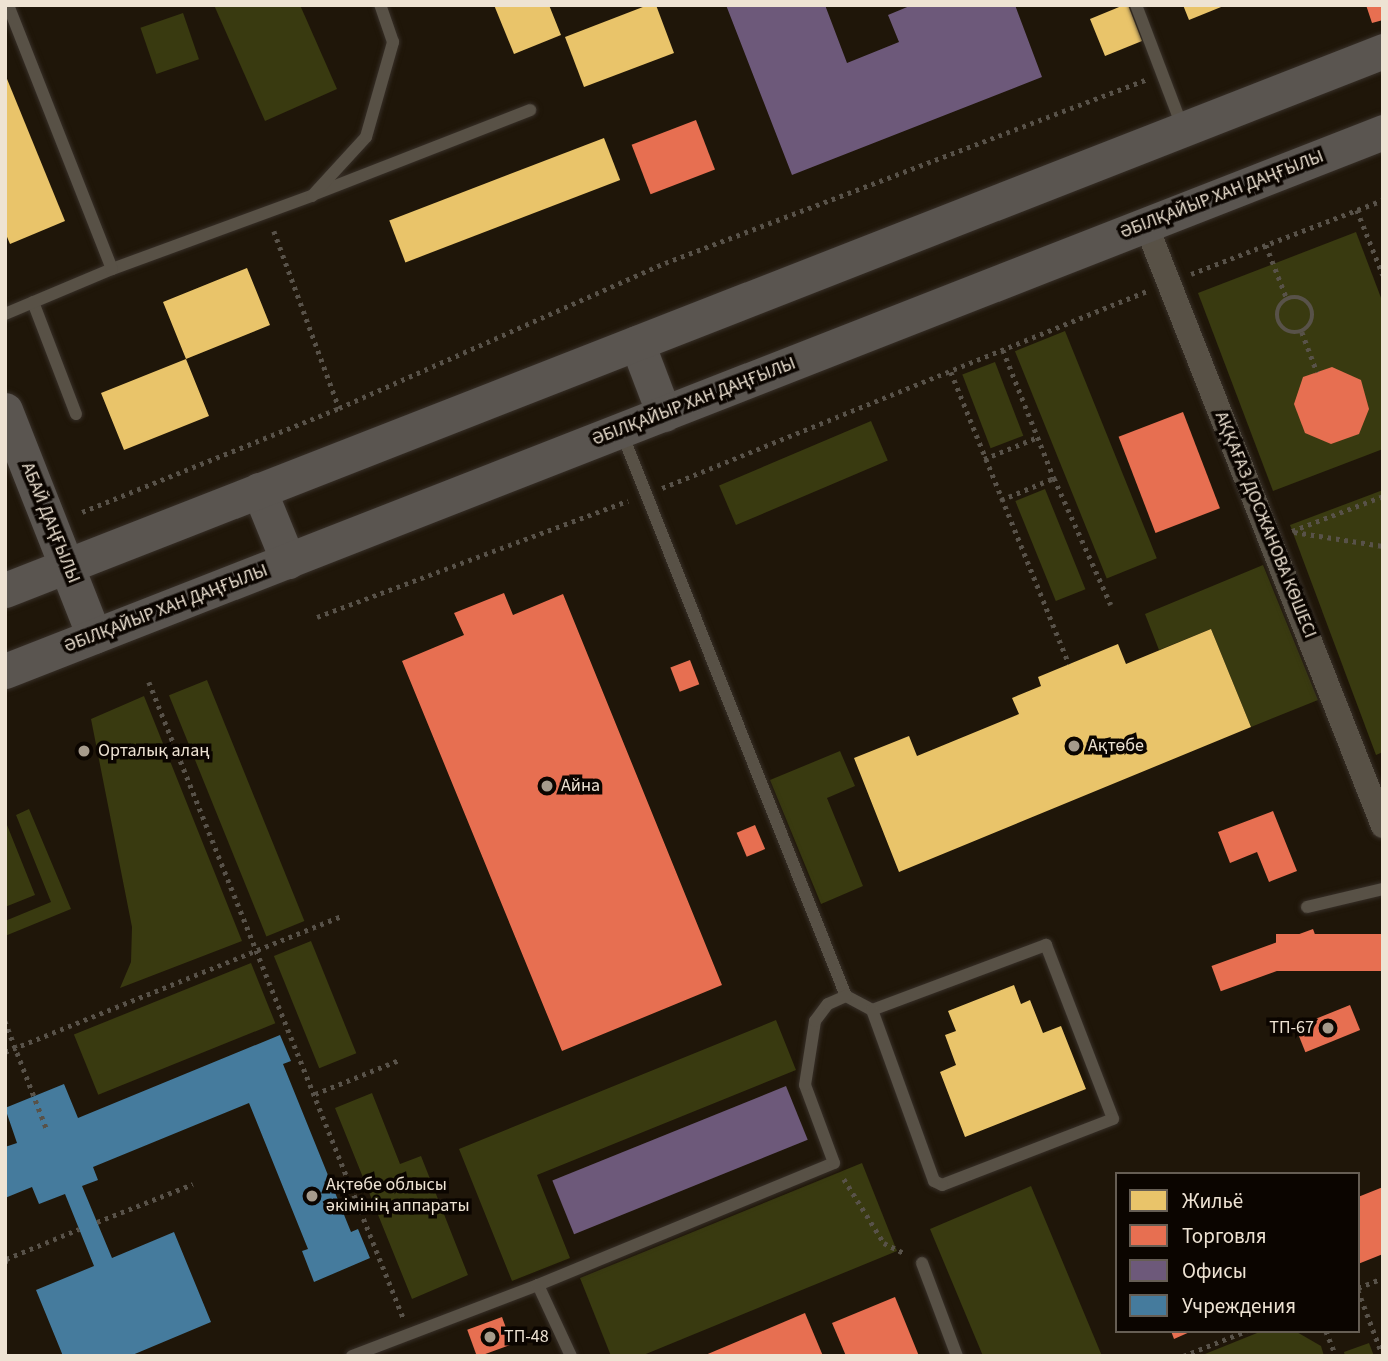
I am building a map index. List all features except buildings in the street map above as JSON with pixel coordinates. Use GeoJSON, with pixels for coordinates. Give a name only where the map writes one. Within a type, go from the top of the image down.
{"type":"FeatureCollection","features":[{"type":"Feature","properties":{"kind":"main road"},"geometry":{"type":"LineString","coordinates":[[5,590],[1383,51]]}},
{"type":"Feature","properties":{"kind":"main road","name":"ӘБІЛҚАЙЫР ХАН ДАҢҒЫЛЫ"},"geometry":{"type":"LineString","coordinates":[[5,671],[1383,132]]}},
{"type":"Feature","properties":{"kind":"main road"},"geometry":{"type":"LineString","coordinates":[[637,343],[664,414]]}},
{"type":"Feature","properties":{"kind":"main road","name":"АБАЙ ДАҢҒЫЛЫ"},"geometry":{"type":"LineString","coordinates":[[5,410],[94,636]]}},
{"type":"Feature","properties":{"kind":"main road"},"geometry":{"type":"LineString","coordinates":[[259,490],[288,561]]}},
{"type":"Feature","properties":{"kind":"street","name":"АҚҚАҒАЗ ДОСЖАНОВА КӨШЕСІ"},"geometry":{"type":"LineString","coordinates":[[1146,225],[1383,826]]}},
{"type":"Feature","properties":{"kind":"lane"},"geometry":{"type":"LineString","coordinates":[[8,5],[112,269]]}},
{"type":"Feature","properties":{"kind":"lane"},"geometry":{"type":"LineString","coordinates":[[312,196],[366,137],[393,42],[380,5]]}},
{"type":"Feature","properties":{"kind":"lane"},"geometry":{"type":"LineString","coordinates":[[1136,5],[1184,130]]}},
{"type":"Feature","properties":{"kind":"lane"},"geometry":{"type":"LineString","coordinates":[[5,314],[112,269],[312,196],[530,110]]}},
{"type":"Feature","properties":{"kind":"lane"},"geometry":{"type":"LineString","coordinates":[[33,302],[76,414]]}},
{"type":"Feature","properties":{"kind":"lane"},"geometry":{"type":"LineString","coordinates":[[621,430],[846,996],[872,1010],[934,1181],[942,1185],[1113,1119],[1046,944],[872,1010]]}},
{"type":"Feature","properties":{"kind":"lane"},"geometry":{"type":"LineString","coordinates":[[1307,907],[1383,889]]}},
{"type":"Feature","properties":{"kind":"lane"},"geometry":{"type":"LineString","coordinates":[[352,1356],[538,1285],[834,1163],[804,1085],[815,1021],[828,1004],[846,996]]}},
{"type":"Feature","properties":{"kind":"lane"},"geometry":{"type":"LineString","coordinates":[[922,1263],[957,1356]]}},
{"type":"Feature","properties":{"kind":"lane"},"geometry":{"type":"LineString","coordinates":[[538,1285],[571,1356]]}},
{"type":"Feature","properties":{"kind":"path"},"geometry":{"type":"LineString","coordinates":[[82,512],[339,408],[665,263],[1162,74]]}},
{"type":"Feature","properties":{"kind":"path"},"geometry":{"type":"LineString","coordinates":[[317,617],[647,494],[1169,282],[1383,200]]}},
{"type":"Feature","properties":{"kind":"path"},"geometry":{"type":"LineString","coordinates":[[1357,210],[1383,275]]}},
{"type":"Feature","properties":{"kind":"path"},"geometry":{"type":"LineString","coordinates":[[267,212],[339,408]]}},
{"type":"Feature","properties":{"kind":"path"},"geometry":{"type":"LineString","coordinates":[[1266,245],[1287,299]]}},
{"type":"Feature","properties":{"kind":"path"},"geometry":{"type":"LineString","coordinates":[[1299,298],[1312,309],[1312,321],[1302,332],[1288,332],[1279,324],[1277,312],[1287,299],[1299,298]]}},
{"type":"Feature","properties":{"kind":"path"},"geometry":{"type":"LineString","coordinates":[[1302,332],[1317,372]]}},
{"type":"Feature","properties":{"kind":"path"},"geometry":{"type":"LineString","coordinates":[[1003,351],[1054,478],[1111,605]]}},
{"type":"Feature","properties":{"kind":"path"},"geometry":{"type":"LineString","coordinates":[[951,372],[1069,664]]}},
{"type":"Feature","properties":{"kind":"path"},"geometry":{"type":"LineString","coordinates":[[984,459],[1038,437]]}},
{"type":"Feature","properties":{"kind":"path"},"geometry":{"type":"LineString","coordinates":[[1001,500],[1054,478]]}},
{"type":"Feature","properties":{"kind":"path"},"geometry":{"type":"LineString","coordinates":[[1382,497],[1291,532],[1383,546]]}},
{"type":"Feature","properties":{"kind":"path"},"geometry":{"type":"LineString","coordinates":[[149,682],[410,1334]]}},
{"type":"Feature","properties":{"kind":"path"},"geometry":{"type":"LineString","coordinates":[[5,1052],[341,916]]}},
{"type":"Feature","properties":{"kind":"path"},"geometry":{"type":"LineString","coordinates":[[5,1021],[47,1130]]}},
{"type":"Feature","properties":{"kind":"path"},"geometry":{"type":"LineString","coordinates":[[315,1094],[398,1060]]}},
{"type":"Feature","properties":{"kind":"path"},"geometry":{"type":"LineString","coordinates":[[834,1163],[884,1242],[922,1263]]}},
{"type":"Feature","properties":{"kind":"path"},"geometry":{"type":"LineString","coordinates":[[97,1222],[193,1185]]}},
{"type":"Feature","properties":{"kind":"path"},"geometry":{"type":"LineString","coordinates":[[5,1263],[6,1259],[79,1229]]}},
{"type":"Feature","properties":{"kind":"path"},"geometry":{"type":"LineString","coordinates":[[1360,1288],[1383,1278]]}},
{"type":"Feature","properties":{"kind":"path"},"geometry":{"type":"LineString","coordinates":[[1360,1295],[1382,1356]]}},
{"type":"Feature","properties":{"kind":"path"},"geometry":{"type":"LineString","coordinates":[[1182,1356],[1241,1333]]}},
{"type":"Feature","properties":{"kind":"path"},"geometry":{"type":"LineString","coordinates":[[1327,1333],[1336,1356]]}},
{"type":"Feature","properties":{"kind":"shaded area"},"geometry":{"type":"Polygon","coordinates":[[[214,5],[300,5],[337,89],[265,121],[214,5]]]}},
{"type":"Feature","properties":{"kind":"shaded area"},"geometry":{"type":"Polygon","coordinates":[[[183,13],[199,59],[156,74],[140,28],[183,13]]]}},
{"type":"Feature","properties":{"kind":"shaded area"},"geometry":{"type":"Polygon","coordinates":[[[1356,232],[1383,303],[1383,449],[1273,491],[1198,293],[1356,232]]]}},
{"type":"Feature","properties":{"kind":"shaded area"},"geometry":{"type":"Polygon","coordinates":[[[1065,331],[1157,558],[1107,578],[1015,351],[1065,331]]]}},
{"type":"Feature","properties":{"kind":"shaded area"},"geometry":{"type":"Polygon","coordinates":[[[995,362],[1023,436],[991,448],[962,375],[995,362]]]}},
{"type":"Feature","properties":{"kind":"shaded area"},"geometry":{"type":"Polygon","coordinates":[[[871,421],[888,461],[736,525],[719,485],[871,421]]]}},
{"type":"Feature","properties":{"kind":"shaded area"},"geometry":{"type":"Polygon","coordinates":[[[1045,489],[1085,589],[1056,601],[1015,501],[1045,489]]]}},
{"type":"Feature","properties":{"kind":"shaded area"},"geometry":{"type":"Polygon","coordinates":[[[1383,490],[1383,752],[1376,755],[1290,525],[1383,490]]]}},
{"type":"Feature","properties":{"kind":"shaded area"},"geometry":{"type":"Polygon","coordinates":[[[1263,565],[1318,700],[1251,727],[1211,629],[1159,650],[1145,614],[1263,565]]]}},
{"type":"Feature","properties":{"kind":"shaded area"},"geometry":{"type":"Polygon","coordinates":[[[207,680],[304,921],[266,936],[169,695],[207,680]]]}},
{"type":"Feature","properties":{"kind":"shaded area"},"geometry":{"type":"Polygon","coordinates":[[[144,696],[242,941],[120,988],[131,962],[132,927],[91,719],[144,696]]]}},
{"type":"Feature","properties":{"kind":"shaded area"},"geometry":{"type":"Polygon","coordinates":[[[840,751],[855,786],[827,798],[863,886],[821,904],[770,780],[840,751]]]}},
{"type":"Feature","properties":{"kind":"shaded area"},"geometry":{"type":"Polygon","coordinates":[[[29,809],[71,909],[5,936],[5,921],[51,902],[16,815],[29,809]]]}},
{"type":"Feature","properties":{"kind":"shaded area"},"geometry":{"type":"Polygon","coordinates":[[[5,820],[35,895],[5,907],[5,820]]]}},
{"type":"Feature","properties":{"kind":"shaded area"},"geometry":{"type":"Polygon","coordinates":[[[311,941],[356,1053],[319,1068],[274,956],[311,941]]]}},
{"type":"Feature","properties":{"kind":"shaded area"},"geometry":{"type":"Polygon","coordinates":[[[251,963],[275,1023],[98,1095],[74,1035],[251,963]]]}},
{"type":"Feature","properties":{"kind":"shaded area"},"geometry":{"type":"Polygon","coordinates":[[[776,1020],[796,1070],[537,1175],[570,1258],[512,1281],[459,1149],[776,1020]]]}},
{"type":"Feature","properties":{"kind":"shaded area"},"geometry":{"type":"Polygon","coordinates":[[[372,1093],[400,1164],[421,1156],[468,1275],[412,1299],[335,1108],[372,1093]]]}},
{"type":"Feature","properties":{"kind":"shaded area"},"geometry":{"type":"Polygon","coordinates":[[[862,1163],[897,1251],[641,1356],[611,1356],[580,1278],[862,1163]]]}},
{"type":"Feature","properties":{"kind":"shaded area"},"geometry":{"type":"Polygon","coordinates":[[[1031,1186],[1102,1356],[983,1356],[930,1229],[1031,1186]]]}},
{"type":"Feature","properties":{"kind":"shaded area"},"geometry":{"type":"Polygon","coordinates":[[[1257,1333],[1298,1333],[1321,1346],[1324,1356],[1200,1356],[1257,1333]]]}},
{"type":"Feature","properties":{"kind":"shaded area"},"geometry":{"type":"Polygon","coordinates":[[[1369,1343],[1374,1356],[1345,1356],[1344,1352],[1369,1343]]]}},
{"type":"Feature","properties":{"kind":"place","name":"Ақтөбе"},"geometry":{"type":"Point","coordinates":[1074,746]}},
{"type":"Feature","properties":{"kind":"place","name":"Орталық алаң"},"geometry":{"type":"Point","coordinates":[84,751]}},
{"type":"Feature","properties":{"kind":"place","name":"Айна"},"geometry":{"type":"Point","coordinates":[547,786]}},
{"type":"Feature","properties":{"kind":"place","name":"ТП-67"},"geometry":{"type":"Point","coordinates":[1328,1028]}},
{"type":"Feature","properties":{"kind":"place","name":"Ақтөбе облысы әкімінің аппараты"},"geometry":{"type":"Point","coordinates":[312,1196]}},
{"type":"Feature","properties":{"kind":"place","name":"ТП-48"},"geometry":{"type":"Point","coordinates":[490,1337]}}]}
